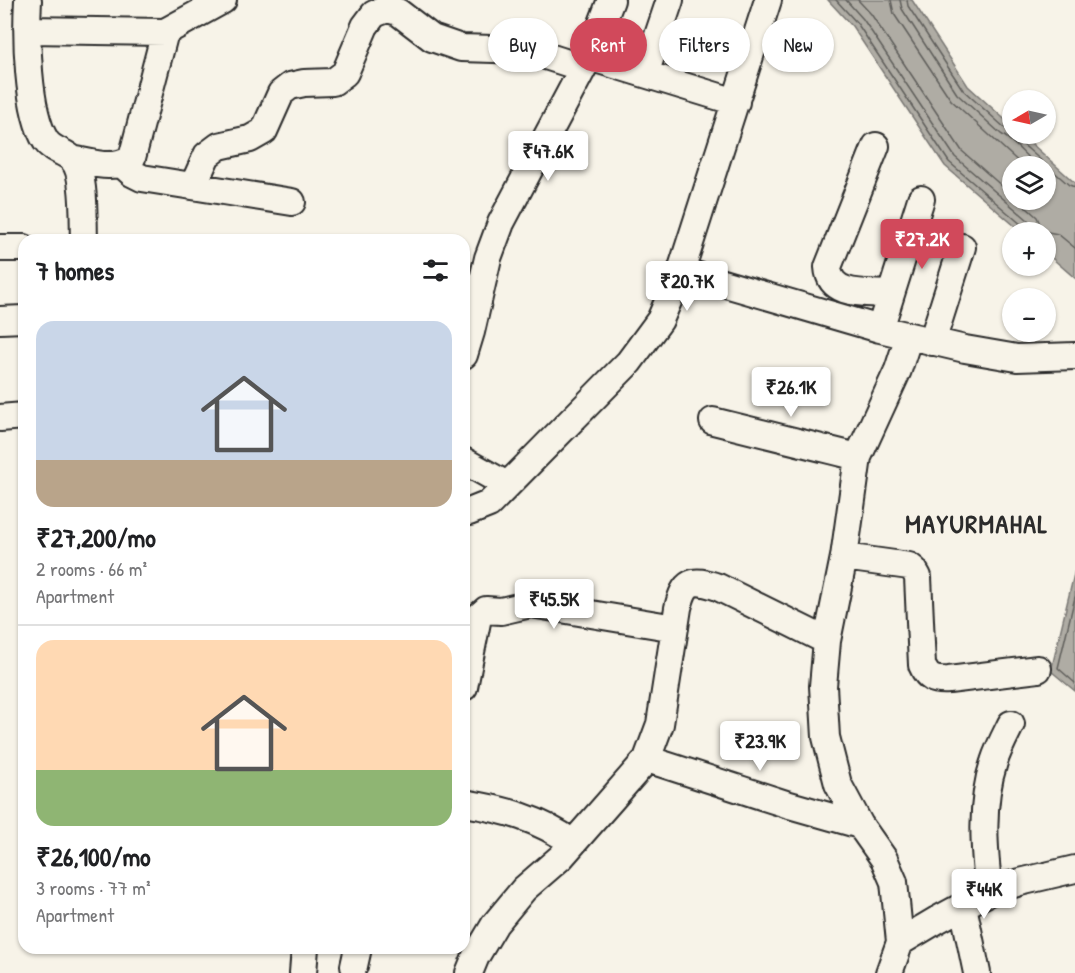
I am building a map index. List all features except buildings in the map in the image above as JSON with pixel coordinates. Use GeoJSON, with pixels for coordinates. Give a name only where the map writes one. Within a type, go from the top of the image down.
{"type":"FeatureCollection","features":[{"type":"Feature","properties":{"kind":"street"},"geometry":{"type":"LineString","coordinates":[[28,0],[32,94],[39,121],[46,141],[57,152],[72,159],[110,166],[123,165],[132,158],[165,32]]}},
{"type":"Feature","properties":{"kind":"street"},"geometry":{"type":"LineString","coordinates":[[28,30],[165,32],[223,0]]}},
{"type":"Feature","properties":{"kind":"street"},"geometry":{"type":"LineString","coordinates":[[604,18],[611,0]]}},
{"type":"Feature","properties":{"kind":"street"},"geometry":{"type":"LineString","coordinates":[[645,74],[670,0]]}},
{"type":"Feature","properties":{"kind":"street"},"geometry":{"type":"LineString","coordinates":[[470,512],[489,504],[629,362],[660,320],[681,271],[768,0]]}},
{"type":"Feature","properties":{"kind":"street"},"geometry":{"type":"LineString","coordinates":[[193,186],[207,155],[219,146],[250,139],[264,131],[281,93],[290,86],[333,82],[345,73],[365,26],[374,14],[387,9],[398,12],[432,38],[461,48],[527,50],[570,59]]}},
{"type":"Feature","properties":{"kind":"street"},"geometry":{"type":"LineString","coordinates":[[470,335],[488,258],[501,224],[581,72]]}},
{"type":"Feature","properties":{"kind":"street"},"geometry":{"type":"LineString","coordinates":[[634,72],[736,102]]}},
{"type":"Feature","properties":{"kind":"street"},"geometry":{"type":"LineString","coordinates":[[876,146],[828,267],[829,277],[836,286],[843,290],[891,294]]}},
{"type":"Feature","properties":{"kind":"street"},"geometry":{"type":"LineString","coordinates":[[72,159],[79,174],[81,186],[84,234]]}},
{"type":"Feature","properties":{"kind":"street"},"geometry":{"type":"LineString","coordinates":[[123,165],[142,178],[292,202]]}},
{"type":"Feature","properties":{"kind":"street"},"geometry":{"type":"LineString","coordinates":[[880,329],[921,199]]}},
{"type":"Feature","properties":{"kind":"street"},"geometry":{"type":"LineString","coordinates":[[888,973],[900,942],[894,882],[884,859],[861,825],[838,784],[826,737],[823,686],[827,641],[843,557],[858,457],[898,370],[921,339],[962,247]]}},
{"type":"Feature","properties":{"kind":"street"},"geometry":{"type":"LineString","coordinates":[[0,248],[18,248]]}},
{"type":"Feature","properties":{"kind":"street"},"geometry":{"type":"LineString","coordinates":[[681,271],[921,339],[1017,358],[1075,356]]}},
{"type":"Feature","properties":{"kind":"street"},"geometry":{"type":"LineString","coordinates":[[0,320],[18,319]]}},
{"type":"Feature","properties":{"kind":"street"},"geometry":{"type":"LineString","coordinates":[[0,418],[18,416]]}},
{"type":"Feature","properties":{"kind":"street"},"geometry":{"type":"LineString","coordinates":[[713,422],[858,457]]}},
{"type":"Feature","properties":{"kind":"street"},"geometry":{"type":"LineString","coordinates":[[470,464],[507,485]]}},
{"type":"Feature","properties":{"kind":"street"},"geometry":{"type":"LineString","coordinates":[[843,557],[909,566],[914,570],[919,586],[922,665],[927,676],[936,681],[1038,669]]}},
{"type":"Feature","properties":{"kind":"street"},"geometry":{"type":"LineString","coordinates":[[469,973],[495,924],[524,889],[561,857],[647,759],[660,724],[683,590],[691,582],[701,581],[718,587],[827,641]]}},
{"type":"Feature","properties":{"kind":"street"},"geometry":{"type":"LineString","coordinates":[[470,653],[478,617],[486,610],[501,611],[531,604],[675,628]]}},
{"type":"Feature","properties":{"kind":"street"},"geometry":{"type":"LineString","coordinates":[[989,892],[984,825],[989,781],[994,760],[1011,724]]}},
{"type":"Feature","properties":{"kind":"street"},"geometry":{"type":"LineString","coordinates":[[647,759],[786,804],[861,825]]}},
{"type":"Feature","properties":{"kind":"street"},"geometry":{"type":"LineString","coordinates":[[470,804],[519,814],[550,827],[573,843]]}},
{"type":"Feature","properties":{"kind":"street"},"geometry":{"type":"LineString","coordinates":[[900,942],[989,892],[1075,869]]}},
{"type":"Feature","properties":{"kind":"street"},"geometry":{"type":"LineString","coordinates":[[963,906],[977,973]]}},
{"type":"Feature","properties":{"kind":"street"},"geometry":{"type":"LineString","coordinates":[[303,973],[305,954]]}},
{"type":"Feature","properties":{"kind":"water"},"geometry":{"type":"Polygon","coordinates":[[[828,0],[912,0],[968,86],[1002,117],[1002,144],[1032,144],[1045,156],[1002,156],[1002,210],[1056,210],[1056,166],[1075,183],[1075,278],[1056,262],[1056,222],[1010,222],[945,166],[852,26],[828,0]]]}},
{"type":"Feature","properties":{"kind":"water"},"geometry":{"type":"Polygon","coordinates":[[[1075,570],[1075,691],[1051,671],[1075,570]]]}},
{"type":"Feature","properties":{"kind":"district","name":"MAYURMAHAL"},"geometry":{"type":"Point","coordinates":[977,524]}}]}
